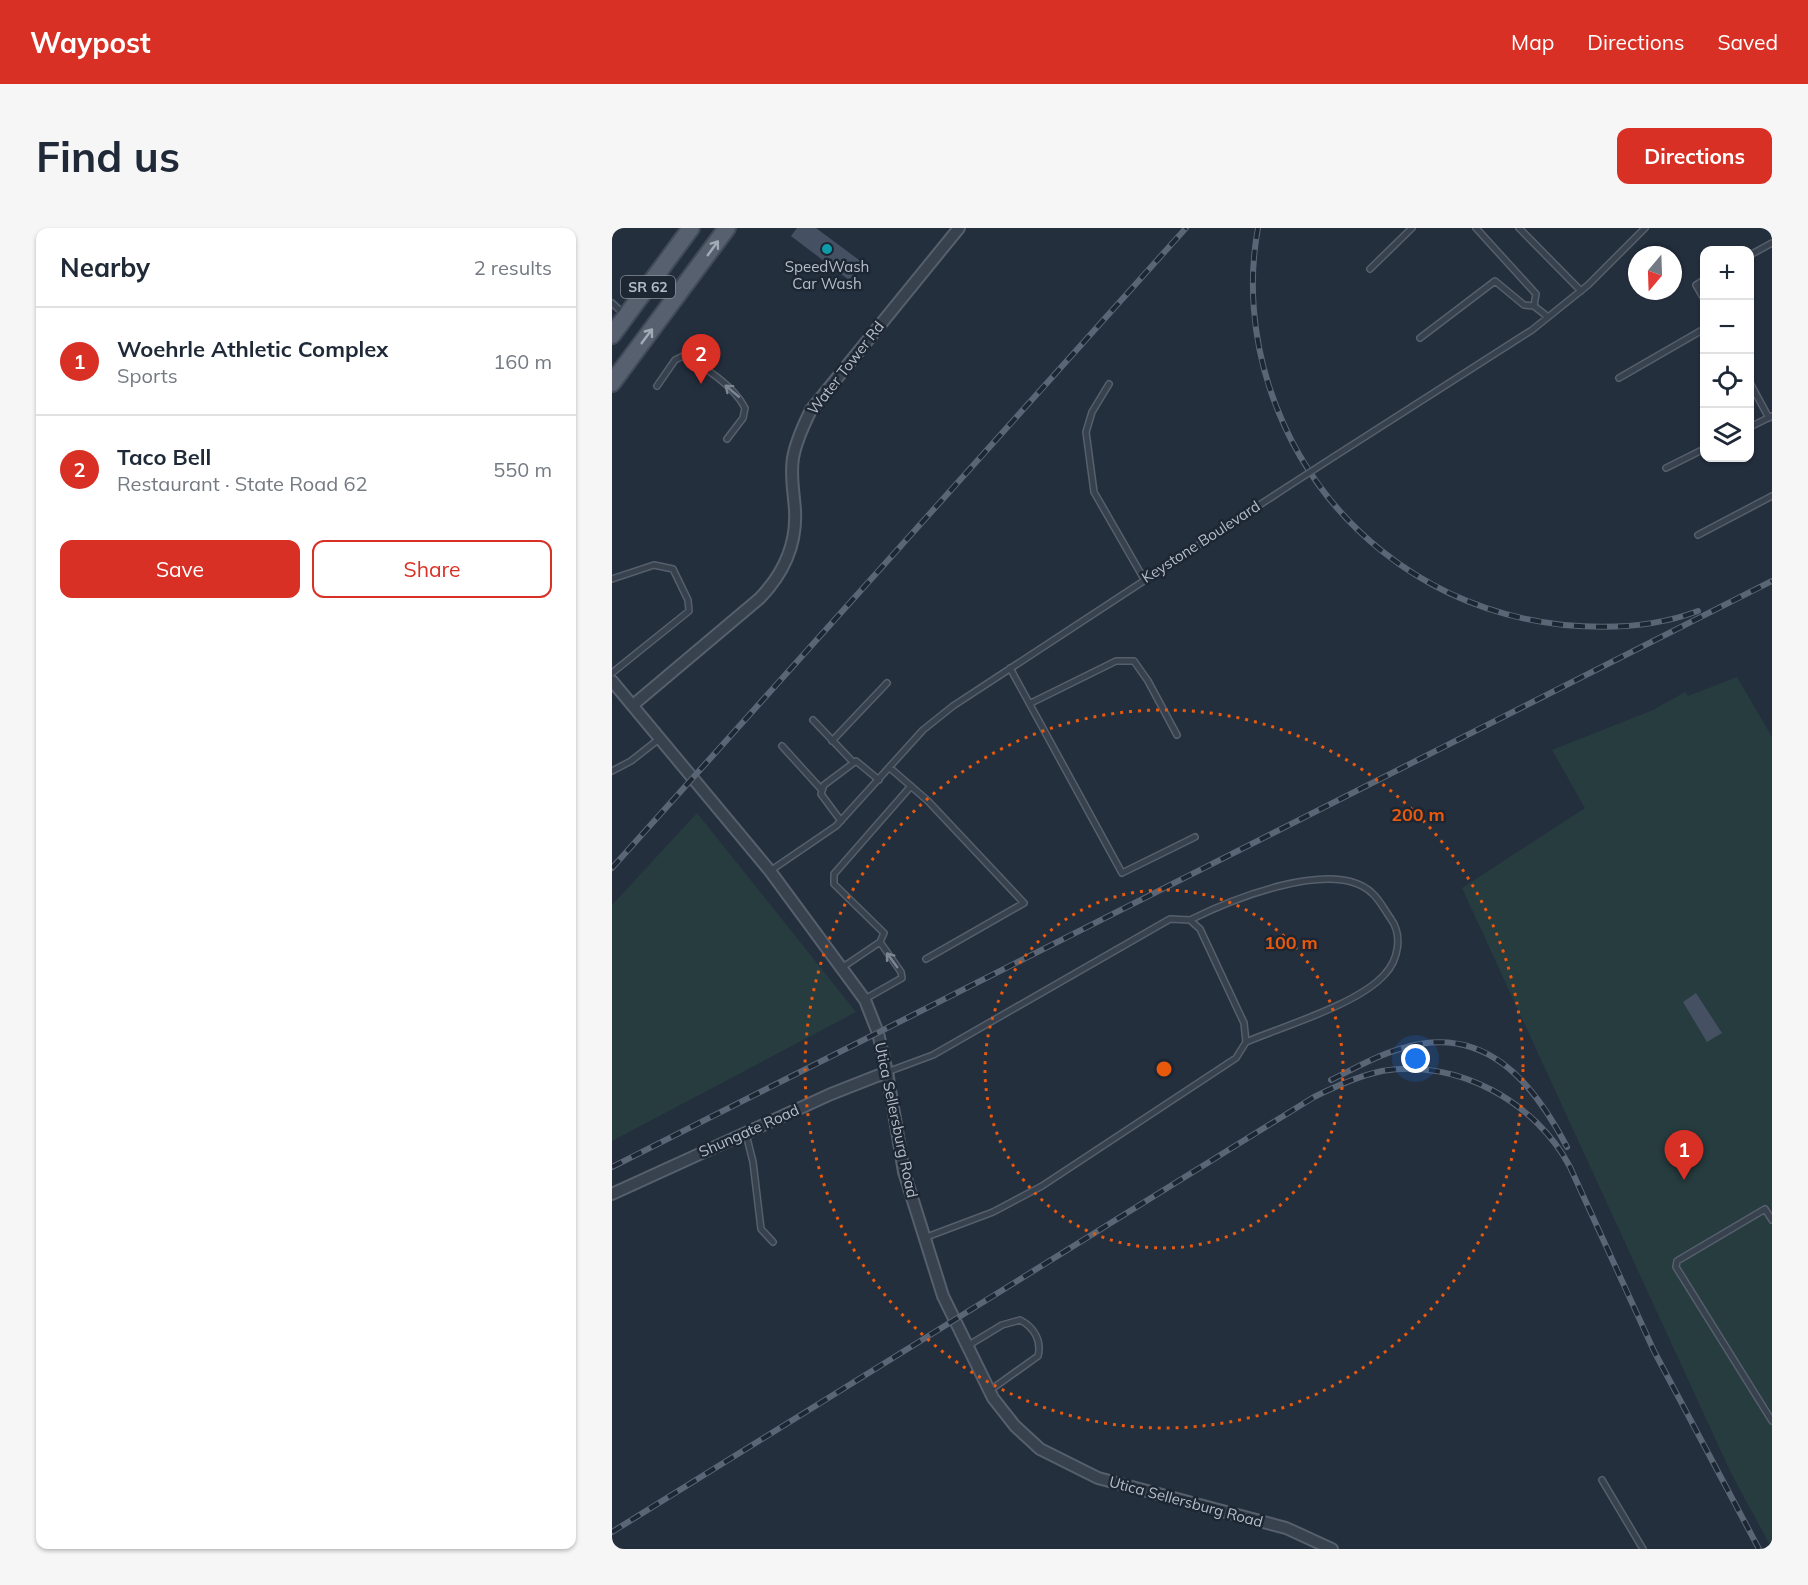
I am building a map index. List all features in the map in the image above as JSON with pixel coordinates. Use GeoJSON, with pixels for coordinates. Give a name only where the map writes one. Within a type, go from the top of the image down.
{"type":"FeatureCollection","features":[{"type":"Feature","properties":{"kind":"main road","name":"SR 62"},"geometry":{"type":"LineString","coordinates":[[612,335],[691,228]]}},
{"type":"Feature","properties":{"kind":"main road","name":"SR 62"},"geometry":{"type":"LineString","coordinates":[[612,383],[727,228]]}},
{"type":"Feature","properties":{"kind":"street","name":"Water Tower Rd"},"geometry":{"type":"LineString","coordinates":[[633,705],[773,585],[788,558],[793,539],[795,513],[793,459],[799,434],[811,410],[958,228]]}},
{"type":"Feature","properties":{"kind":"street","name":"Utica Sellersburg Road"},"geometry":{"type":"LineString","coordinates":[[612,681],[770,871],[865,999],[878,1033],[887,1072],[904,1172],[943,1296],[969,1345],[989,1391],[1015,1426],[1040,1449],[1071,1467],[1098,1478],[1286,1528],[1332,1549]]}},
{"type":"Feature","properties":{"kind":"street","name":"Shungate Road"},"geometry":{"type":"LineString","coordinates":[[612,1194],[745,1132],[887,1072]]}},
{"type":"Feature","properties":{"kind":"lane"},"geometry":{"type":"LineString","coordinates":[[1370,269],[1412,228]]}},
{"type":"Feature","properties":{"kind":"lane"},"geometry":{"type":"LineString","coordinates":[[1476,228],[1536,294],[1534,306]]}},
{"type":"Feature","properties":{"kind":"lane"},"geometry":{"type":"LineString","coordinates":[[1519,228],[1581,291]]}},
{"type":"Feature","properties":{"kind":"lane","name":"Keystone Boulevard"},"geometry":{"type":"LineString","coordinates":[[770,871],[824,837],[890,768],[922,730],[1144,579],[1548,318],[1581,291],[1645,228]]}},
{"type":"Feature","properties":{"kind":"lane"},"geometry":{"type":"LineString","coordinates":[[1754,252],[1772,243]]}},
{"type":"Feature","properties":{"kind":"lane"},"geometry":{"type":"LineString","coordinates":[[1420,338],[1495,281],[1524,305],[1534,306],[1548,318]]}},
{"type":"Feature","properties":{"kind":"lane"},"geometry":{"type":"LineString","coordinates":[[612,303],[626,316]]}},
{"type":"Feature","properties":{"kind":"lane"},"geometry":{"type":"LineString","coordinates":[[1619,378],[1700,331]]}},
{"type":"Feature","properties":{"kind":"lane"},"geometry":{"type":"LineString","coordinates":[[657,386],[675,360],[683,356],[704,369],[740,398],[745,408],[742,418],[727,439]]}},
{"type":"Feature","properties":{"kind":"lane"},"geometry":{"type":"LineString","coordinates":[[1109,384],[1092,412],[1086,432],[1094,492],[1144,579]]}},
{"type":"Feature","properties":{"kind":"lane"},"geometry":{"type":"LineString","coordinates":[[1754,391],[1770,417],[1754,425]]}},
{"type":"Feature","properties":{"kind":"lane"},"geometry":{"type":"LineString","coordinates":[[1666,468],[1700,451]]}},
{"type":"Feature","properties":{"kind":"lane"},"geometry":{"type":"LineString","coordinates":[[1698,535],[1772,496]]}},
{"type":"Feature","properties":{"kind":"lane"},"geometry":{"type":"LineString","coordinates":[[612,579],[654,565],[673,569],[688,600],[689,611],[612,673]]}},
{"type":"Feature","properties":{"kind":"lane"},"geometry":{"type":"LineString","coordinates":[[1031,704],[1116,661],[1134,661],[1148,681],[1177,735]]}},
{"type":"Feature","properties":{"kind":"lane"},"geometry":{"type":"LineString","coordinates":[[1010,668],[1122,873],[1195,837]]}},
{"type":"Feature","properties":{"kind":"lane"},"geometry":{"type":"LineString","coordinates":[[832,741],[887,683]]}},
{"type":"Feature","properties":{"kind":"lane"},"geometry":{"type":"LineString","coordinates":[[813,720],[853,762]]}},
{"type":"Feature","properties":{"kind":"lane"},"geometry":{"type":"LineString","coordinates":[[612,771],[631,761],[659,739]]}},
{"type":"Feature","properties":{"kind":"lane"},"geometry":{"type":"LineString","coordinates":[[782,746],[821,789],[821,794],[841,821]]}},
{"type":"Feature","properties":{"kind":"lane"},"geometry":{"type":"LineString","coordinates":[[821,789],[853,762],[860,762],[879,780]]}},
{"type":"Feature","properties":{"kind":"lane"},"geometry":{"type":"LineString","coordinates":[[890,768],[911,786],[1024,903],[926,959]]}},
{"type":"Feature","properties":{"kind":"lane"},"geometry":{"type":"LineString","coordinates":[[843,967],[880,942],[884,933],[834,884],[834,874],[911,786]]}},
{"type":"Feature","properties":{"kind":"lane"},"geometry":{"type":"LineString","coordinates":[[887,1072],[933,1055],[1170,919],[1190,920],[1232,900],[1293,885],[1335,879],[1354,883],[1372,893],[1394,924],[1399,950],[1386,974],[1360,995],[1246,1042],[1236,1058],[1042,1186],[993,1212],[924,1238]]}},
{"type":"Feature","properties":{"kind":"lane"},"geometry":{"type":"LineString","coordinates":[[1190,920],[1200,929],[1244,1023],[1246,1042]]}},
{"type":"Feature","properties":{"kind":"lane"},"geometry":{"type":"LineString","coordinates":[[865,999],[902,978],[901,972],[880,942]]}},
{"type":"Feature","properties":{"kind":"lane"},"geometry":{"type":"LineString","coordinates":[[745,1132],[753,1162],[761,1229],[773,1242]]}},
{"type":"Feature","properties":{"kind":"lane"},"geometry":{"type":"LineString","coordinates":[[1772,1220],[1765,1209],[1677,1261],[1676,1267],[1772,1421]]}},
{"type":"Feature","properties":{"kind":"lane"},"geometry":{"type":"LineString","coordinates":[[969,1345],[1002,1325],[1020,1320],[1033,1329],[1038,1341],[1038,1356],[989,1391]]}},
{"type":"Feature","properties":{"kind":"lane"},"geometry":{"type":"LineString","coordinates":[[1602,1480],[1643,1549]]}},
{"type":"Feature","properties":{"kind":"green space"},"geometry":{"type":"Polygon","coordinates":[[[1737,677],[1772,737],[1772,1549],[1731,1473],[1462,888],[1585,808],[1552,750],[1653,710],[1685,692],[1688,696],[1737,677]]]}},
{"type":"Feature","properties":{"kind":"green space"},"geometry":{"type":"Polygon","coordinates":[[[697,813],[856,1012],[612,1141],[612,905],[697,813]]]}},
{"type":"Feature","properties":{"kind":"building","name":"SpeedWash Car Wash"},"geometry":{"type":"Polygon","coordinates":[[[797,228],[816,228],[863,263],[849,280],[791,236],[797,228]]]}},
{"type":"Feature","properties":{"kind":"building"},"geometry":{"type":"Polygon","coordinates":[[[1696,993],[1722,1033],[1707,1042],[1683,1002],[1696,993]]]}},
{"type":"Feature","properties":{"kind":"railway"},"geometry":{"type":"LineString","coordinates":[[612,868],[1186,228]]}},
{"type":"Feature","properties":{"kind":"railway"},"geometry":{"type":"LineString","coordinates":[[1258,228],[1253,268],[1254,309],[1256,330],[1270,389],[1290,436],[1315,479],[1346,518],[1382,551],[1422,579],[1466,600],[1514,616],[1564,625],[1615,627],[1649,624],[1698,611]]}},
{"type":"Feature","properties":{"kind":"railway"},"geometry":{"type":"LineString","coordinates":[[612,1167],[1772,581]]}},
{"type":"Feature","properties":{"kind":"railway"},"geometry":{"type":"LineString","coordinates":[[1331,1080],[1376,1058],[1403,1048],[1432,1042],[1458,1044],[1482,1051],[1503,1064],[1522,1081],[1539,1101],[1567,1147]]}},
{"type":"Feature","properties":{"kind":"railway"},"geometry":{"type":"LineString","coordinates":[[612,1532],[1314,1097],[1364,1076],[1382,1071],[1410,1069],[1438,1071],[1491,1090],[1515,1105],[1537,1123],[1555,1144],[1570,1167],[1654,1351],[1759,1549]]}},
{"type":"Feature","properties":{"kind":"place","name":"SpeedWash Car Wash"},"geometry":{"type":"Point","coordinates":[827,249]}},
{"type":"Feature","properties":{"kind":"place","name":"Taco Bell"},"geometry":{"type":"Point","coordinates":[701,384]}},
{"type":"Feature","properties":{"kind":"place","name":"Woehrle Athletic Complex"},"geometry":{"type":"Point","coordinates":[1684,1180]}}]}
